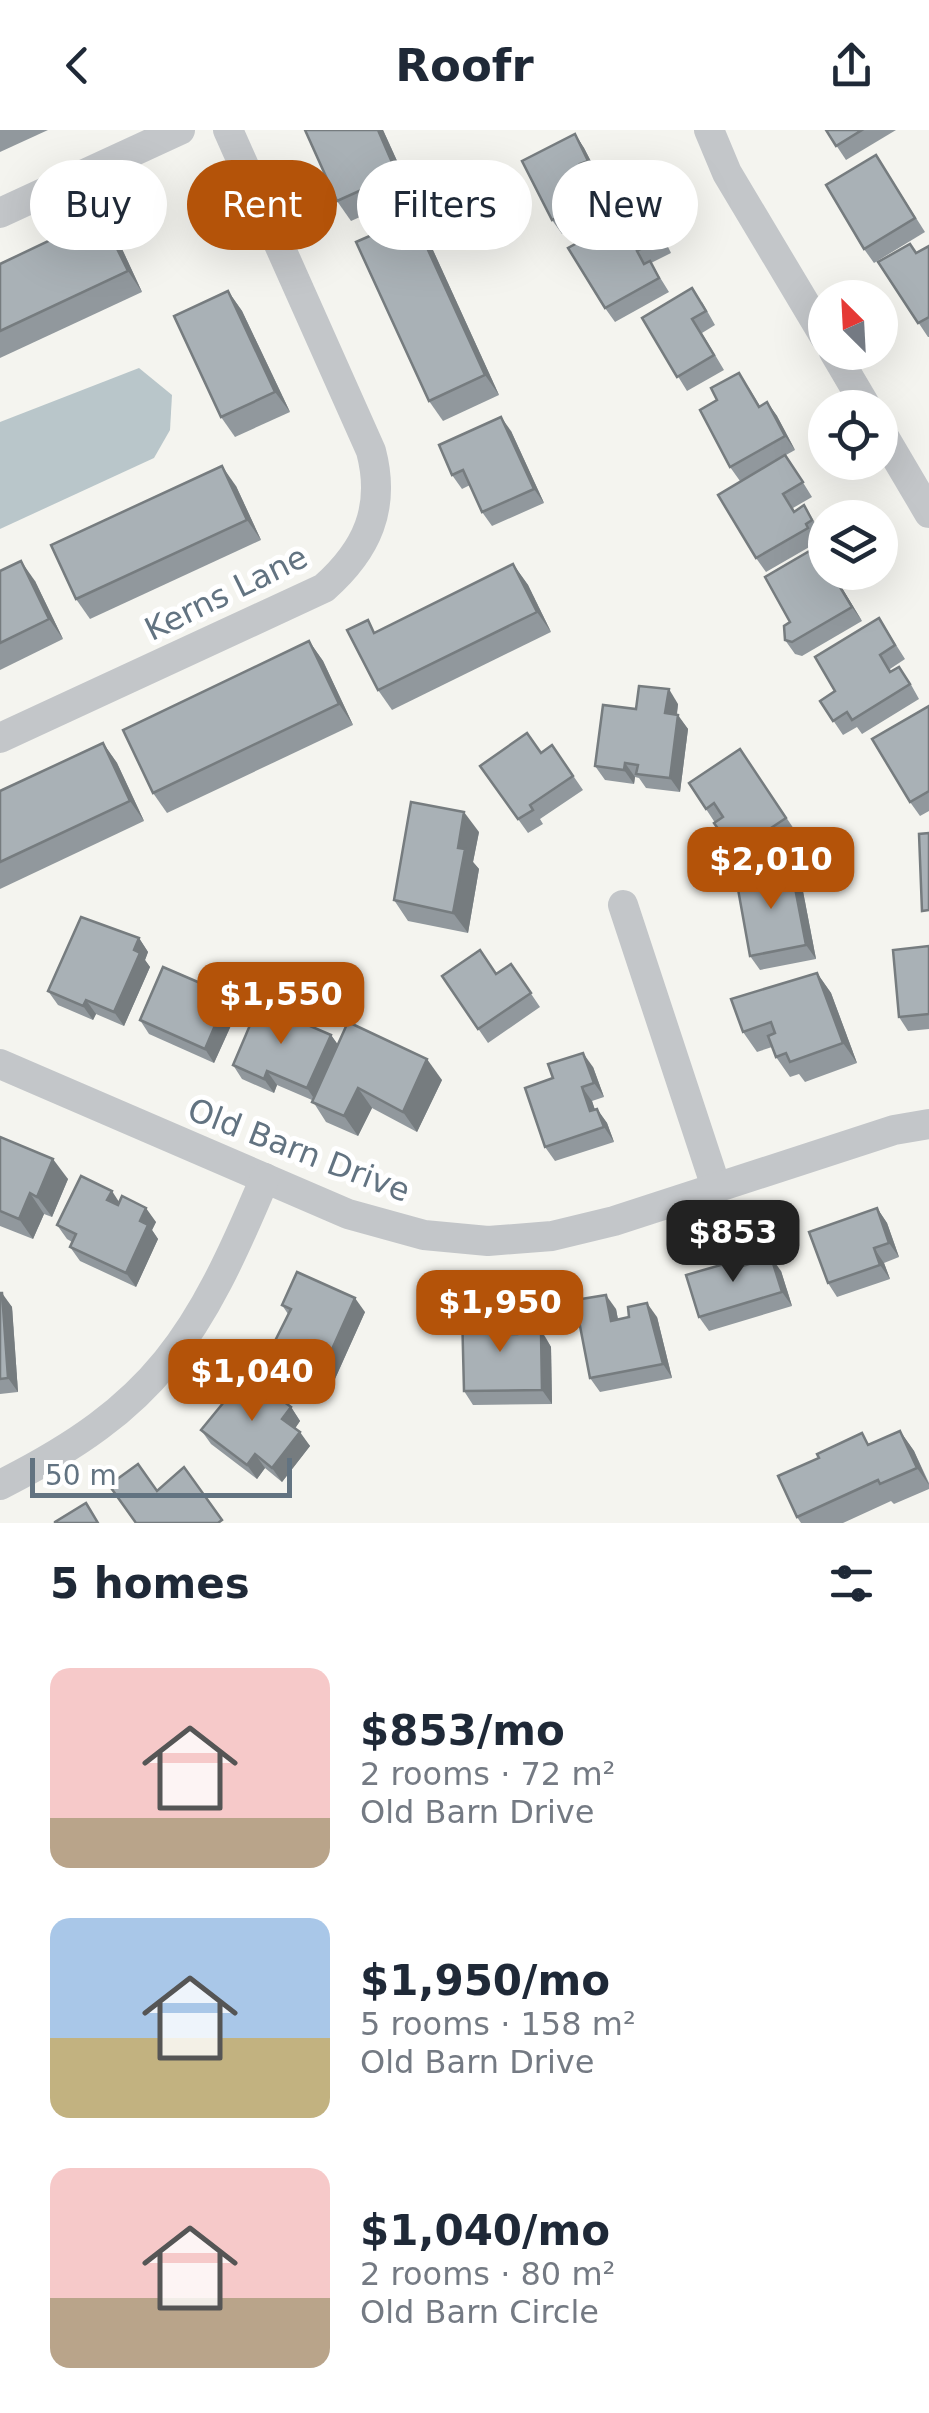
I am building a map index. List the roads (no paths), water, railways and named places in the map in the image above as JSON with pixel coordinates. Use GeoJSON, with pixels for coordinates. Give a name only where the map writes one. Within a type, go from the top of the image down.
{"type":"FeatureCollection","features":[{"type":"Feature","properties":{"kind":"street"},"geometry":{"type":"LineString","coordinates":[[0,212],[180,130]]}},
{"type":"Feature","properties":{"kind":"street","name":"Kerns Lane"},"geometry":{"type":"LineString","coordinates":[[0,738],[324,588],[356,557],[374,515],[376,469],[228,130]]}},
{"type":"Feature","properties":{"kind":"street"},"geometry":{"type":"LineString","coordinates":[[708,130],[727,173],[808,309]]}},
{"type":"Feature","properties":{"kind":"street"},"geometry":{"type":"LineString","coordinates":[[898,460],[929,512]]}},
{"type":"Feature","properties":{"kind":"street"},"geometry":{"type":"LineString","coordinates":[[623,906],[716,1188]]}},
{"type":"Feature","properties":{"kind":"street","name":"Old Barn Drive"},"geometry":{"type":"LineString","coordinates":[[0,1064],[265,1178],[393,1228],[488,1241],[552,1236],[894,1130],[929,1124]]}},
{"type":"Feature","properties":{"kind":"street"},"geometry":{"type":"LineString","coordinates":[[0,1484],[94,1433],[156,1377],[205,1310],[265,1178]]}}]}
